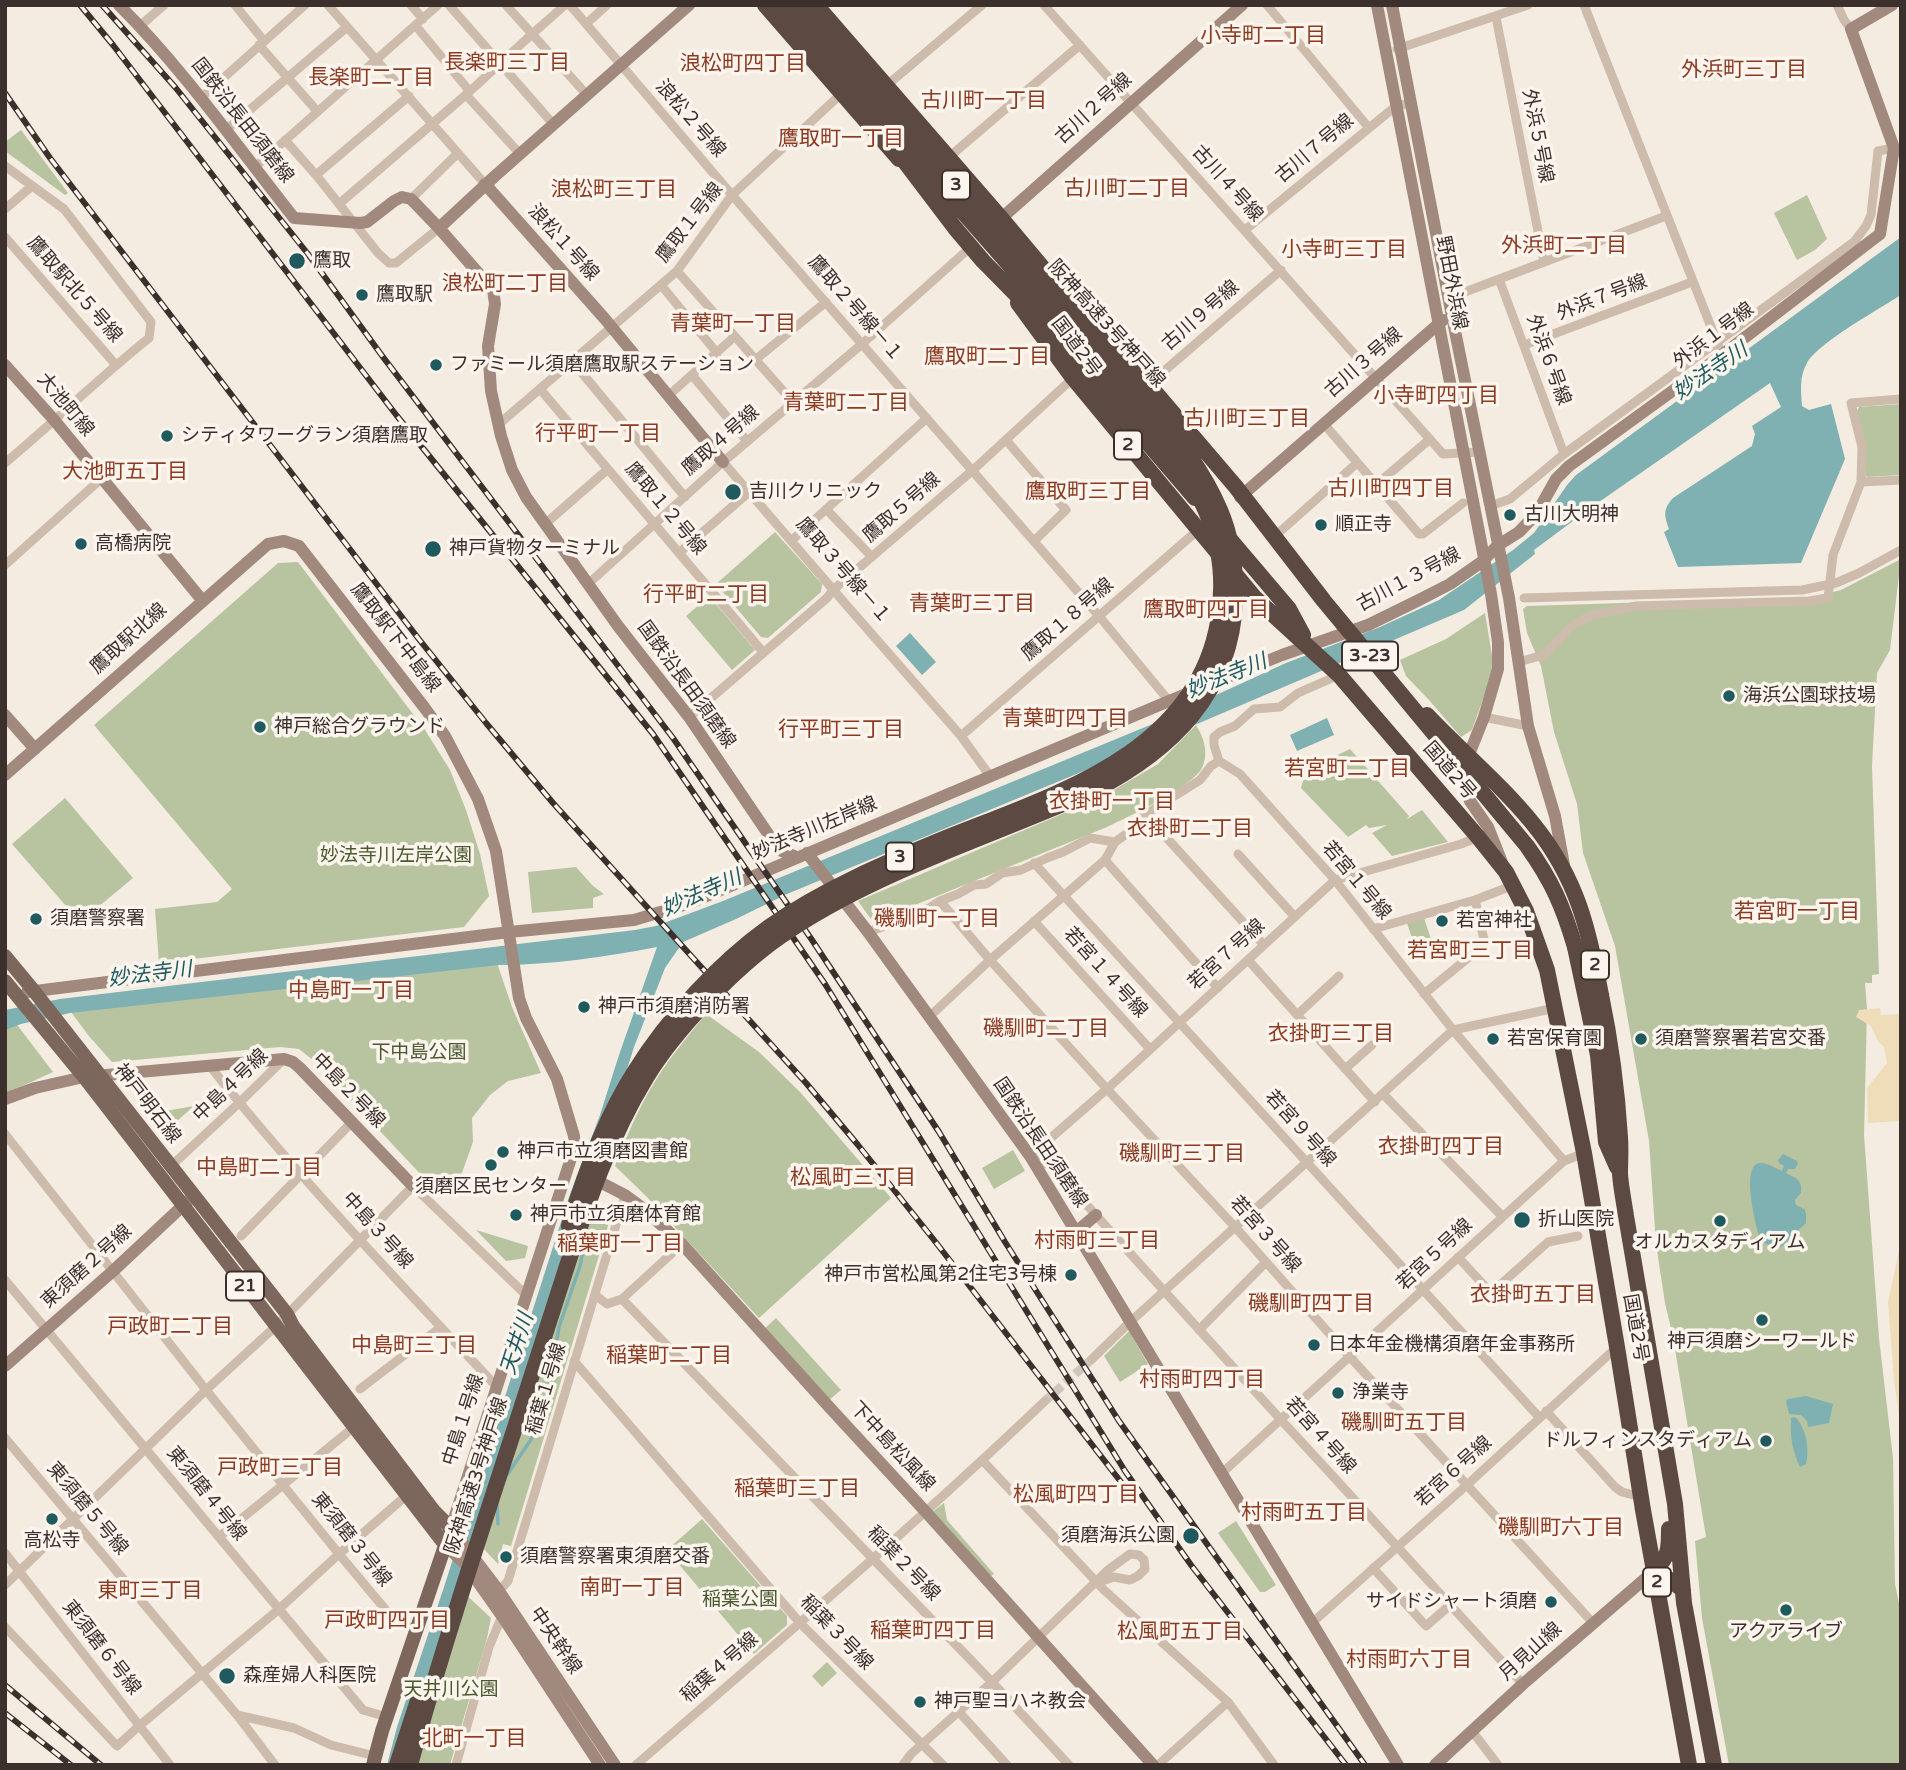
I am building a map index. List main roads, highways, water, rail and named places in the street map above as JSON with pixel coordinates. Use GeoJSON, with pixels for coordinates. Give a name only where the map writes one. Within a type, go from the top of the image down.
{"type":"FeatureCollection","features":[{"type":"Feature","properties":{"kind":"highway","name":"国道2号"},"geometry":{"type":"LineString","coordinates":[[765,5],[847,91],[974,244],[1073,379],[1255,598],[1339,676],[1478,836],[1510,879],[1548,970],[1584,1153],[1689,1765]]}},
{"type":"Feature","properties":{"kind":"highway","name":"阪神高速3号神戸線"},"geometry":{"type":"LineString","coordinates":[[397,1765],[477,1524],[587,1172],[617,1103],[635,1070],[659,1037],[710,979],[769,927],[839,885],[1077,783],[1126,756],[1145,742],[1163,726],[1192,690],[1204,668],[1217,629],[1221,575],[1216,540],[1206,508],[1164,442],[847,91],[782,5]]}},
{"type":"Feature","properties":{"kind":"highway","name":"阪神高速3号神戸線"},"geometry":{"type":"LineString","coordinates":[[410,1765],[465,1581],[584,1213],[611,1144],[646,1077],[667,1048],[716,992],[748,962],[810,917],[857,892],[922,863],[1049,811],[1112,781],[1149,758],[1181,730],[1203,703],[1217,678],[1233,629],[1236,588],[1232,549],[1222,513],[1203,476],[1175,435],[799,5]]}},
{"type":"Feature","properties":{"kind":"highway","name":"国道2号"},"geometry":{"type":"LineString","coordinates":[[816,5],[1420,707],[1535,825],[1566,872],[1584,915],[1610,1039],[1620,1140],[1620,1174],[1626,1216],[1675,1504],[1684,1603],[1714,1765]]}},
{"type":"Feature","properties":{"kind":"highway"},"geometry":{"type":"LineString","coordinates":[[847,91],[869,115],[983,261],[1039,318],[1289,609],[1309,646]]}},
{"type":"Feature","properties":{"kind":"highway","name":"3-23"},"geometry":{"type":"LineString","coordinates":[[1048,290],[1084,317],[1143,378],[1236,487],[1324,601],[1520,836],[1546,873],[1559,898],[1575,947],[1598,1055],[1606,1142],[1620,1174]]}},
{"type":"Feature","properties":{"kind":"highway","name":"2"},"geometry":{"type":"LineString","coordinates":[[1654,1381],[1651,1405],[1653,1430],[1669,1529],[1669,1551],[1654,1571]]}},
{"type":"Feature","properties":{"kind":"highway"},"geometry":{"type":"LineString","coordinates":[[1654,1571],[1683,1590]]}},
{"type":"Feature","properties":{"kind":"main road","name":"神戸明石線"},"geometry":{"type":"LineString","coordinates":[[5,956],[171,1166],[189,1200],[276,1326],[446,1546]]}},
{"type":"Feature","properties":{"kind":"main road","name":"神戸明石線"},"geometry":{"type":"LineString","coordinates":[[5,981],[287,1314],[301,1337],[434,1511],[451,1528],[446,1546]]}},
{"type":"Feature","properties":{"kind":"main road"},"geometry":{"type":"LineString","coordinates":[[374,1760],[446,1546]]}},
{"type":"Feature","properties":{"kind":"water"},"geometry":{"type":"Polygon","coordinates":[[[1901,237],[1901,295],[1823,346],[1807,363],[1803,374],[1802,406],[1809,410],[1831,404],[1845,459],[1801,563],[1678,567],[1664,532],[1669,529],[1665,512],[1673,498],[1752,446],[1755,434],[1752,426],[1781,407],[1770,383],[1589,509],[1534,550],[1535,554],[1464,610],[787,894],[683,942],[665,968],[634,1047],[407,1765],[387,1765],[569,1197],[657,947],[578,960],[499,965],[70,1013],[5,1030],[5,1010],[60,999],[635,930],[656,926],[723,901],[1155,723],[1286,663],[1380,627],[1439,600],[1534,533],[1576,475],[1901,237]]]}},
{"type":"Feature","properties":{"kind":"water"},"geometry":{"type":"Polygon","coordinates":[[[910,633],[936,662],[922,675],[896,646],[910,633]]]}},
{"type":"Feature","properties":{"kind":"water"},"geometry":{"type":"Polygon","coordinates":[[[1327,718],[1334,735],[1297,751],[1290,735],[1327,718]]]}},
{"type":"Feature","properties":{"kind":"water"},"geometry":{"type":"Polygon","coordinates":[[[1783,1154],[1798,1164],[1795,1169],[1788,1169],[1786,1173],[1800,1182],[1801,1193],[1795,1200],[1796,1205],[1806,1213],[1806,1223],[1778,1248],[1761,1242],[1756,1226],[1750,1180],[1758,1163],[1782,1171],[1784,1166],[1778,1160],[1783,1154]]]}},
{"type":"Feature","properties":{"kind":"water"},"geometry":{"type":"Polygon","coordinates":[[[1806,1396],[1833,1404],[1829,1423],[1808,1427],[1807,1421],[1801,1415],[1789,1414],[1786,1401],[1806,1396]]]}},
{"type":"Feature","properties":{"kind":"water"},"geometry":{"type":"Polygon","coordinates":[[[1795,1417],[1802,1427],[1807,1446],[1806,1464],[1800,1467],[1791,1437],[1791,1418],[1795,1417]]]}},
{"type":"Feature","properties":{"kind":"waterway"},"geometry":{"type":"LineString","coordinates":[[547,1398],[559,1327],[584,1246]]}},
{"type":"Feature","properties":{"kind":"waterway"},"geometry":{"type":"LineString","coordinates":[[507,1475],[534,1435]]}},
{"type":"Feature","properties":{"kind":"waterway"},"geometry":{"type":"LineString","coordinates":[[497,1505],[498,1524]]}},
{"type":"Feature","properties":{"kind":"tunnel"},"geometry":{"type":"LineString","coordinates":[[1045,1401],[1092,1359]]}},
{"type":"Feature","properties":{"kind":"railway"},"geometry":{"type":"LineString","coordinates":[[80,5],[397,416],[653,734],[825,984],[1125,1471],[1191,1565],[1346,1765]]}},
{"type":"Feature","properties":{"kind":"railway"},"geometry":{"type":"LineString","coordinates":[[102,5],[175,87],[308,254],[383,357],[673,738],[812,940],[939,1132],[1005,1242],[1119,1421],[1365,1765]]}},
{"type":"Feature","properties":{"kind":"railway"},"geometry":{"type":"LineString","coordinates":[[5,93],[50,158],[486,723],[553,803],[806,1083],[858,1145],[1124,1486]]}},
{"type":"Feature","properties":{"kind":"railway"},"geometry":{"type":"LineString","coordinates":[[5,1685],[101,1765]]}},
{"type":"Feature","properties":{"kind":"railway"},"geometry":{"type":"LineString","coordinates":[[5,1713],[71,1765]]}},
{"type":"Feature","properties":{"kind":"place","name":"鷹取"},"geometry":{"type":"Point","coordinates":[297,261]}},
{"type":"Feature","properties":{"kind":"place","name":"鷹取駅"},"geometry":{"type":"Point","coordinates":[362,295]}},
{"type":"Feature","properties":{"kind":"place","name":"ファミール須磨鷹取駅ステーション"},"geometry":{"type":"Point","coordinates":[436,365]}},
{"type":"Feature","properties":{"kind":"place","name":"シティタワーグラン須磨鷹取"},"geometry":{"type":"Point","coordinates":[167,436]}},
{"type":"Feature","properties":{"kind":"place","name":"吉川クリニック"},"geometry":{"type":"Point","coordinates":[733,492]}},
{"type":"Feature","properties":{"kind":"place","name":"古川大明神"},"geometry":{"type":"Point","coordinates":[1510,515]}},
{"type":"Feature","properties":{"kind":"place","name":"順正寺"},"geometry":{"type":"Point","coordinates":[1321,525]}},
{"type":"Feature","properties":{"kind":"place","name":"高橋病院"},"geometry":{"type":"Point","coordinates":[81,544]}},
{"type":"Feature","properties":{"kind":"place","name":"神戸貨物ターミナル"},"geometry":{"type":"Point","coordinates":[433,549]}},
{"type":"Feature","properties":{"kind":"place","name":"海浜公園球技場"},"geometry":{"type":"Point","coordinates":[1729,696]}},
{"type":"Feature","properties":{"kind":"place","name":"神戸総合グラウンド"},"geometry":{"type":"Point","coordinates":[260,727]}},
{"type":"Feature","properties":{"kind":"place","name":"須磨警察署"},"geometry":{"type":"Point","coordinates":[36,919]}},
{"type":"Feature","properties":{"kind":"place","name":"若宮神社"},"geometry":{"type":"Point","coordinates":[1442,921]}},
{"type":"Feature","properties":{"kind":"place","name":"神戸市須磨消防署"},"geometry":{"type":"Point","coordinates":[584,1007]}},
{"type":"Feature","properties":{"kind":"place","name":"若宮保育園"},"geometry":{"type":"Point","coordinates":[1493,1039]}},
{"type":"Feature","properties":{"kind":"place","name":"須磨警察署若宮交番"},"geometry":{"type":"Point","coordinates":[1641,1039]}},
{"type":"Feature","properties":{"kind":"place","name":"神戸市立須磨図書館"},"geometry":{"type":"Point","coordinates":[503,1152]}},
{"type":"Feature","properties":{"kind":"place","name":"須磨区民センター"},"geometry":{"type":"Point","coordinates":[491,1165]}},
{"type":"Feature","properties":{"kind":"place","name":"神戸市立須磨体育館"},"geometry":{"type":"Point","coordinates":[516,1215]}},
{"type":"Feature","properties":{"kind":"place","name":"折山医院"},"geometry":{"type":"Point","coordinates":[1522,1220]}},
{"type":"Feature","properties":{"kind":"place","name":"オルカスタディアム"},"geometry":{"type":"Point","coordinates":[1720,1221]}},
{"type":"Feature","properties":{"kind":"place","name":"神戸市営松風第2住宅3号棟"},"geometry":{"type":"Point","coordinates":[1071,1275]}},
{"type":"Feature","properties":{"kind":"place","name":"神戸須磨シーワールド"},"geometry":{"type":"Point","coordinates":[1762,1320]}},
{"type":"Feature","properties":{"kind":"place","name":"日本年金機構須磨年金事務所"},"geometry":{"type":"Point","coordinates":[1314,1345]}},
{"type":"Feature","properties":{"kind":"place","name":"浄業寺"},"geometry":{"type":"Point","coordinates":[1338,1393]}},
{"type":"Feature","properties":{"kind":"place","name":"ドルフィンスタディアム"},"geometry":{"type":"Point","coordinates":[1766,1441]}},
{"type":"Feature","properties":{"kind":"place","name":"高松寺"},"geometry":{"type":"Point","coordinates":[52,1519]}},
{"type":"Feature","properties":{"kind":"place","name":"須磨海浜公園"},"geometry":{"type":"Point","coordinates":[1191,1536]}},
{"type":"Feature","properties":{"kind":"place","name":"須磨警察署東須磨交番"},"geometry":{"type":"Point","coordinates":[506,1557]}},
{"type":"Feature","properties":{"kind":"place","name":"サイドシャート須磨"},"geometry":{"type":"Point","coordinates":[1551,1602]}},
{"type":"Feature","properties":{"kind":"place","name":"アクアライブ"},"geometry":{"type":"Point","coordinates":[1786,1610]}},
{"type":"Feature","properties":{"kind":"place","name":"森産婦人科医院"},"geometry":{"type":"Point","coordinates":[227,1676]}},
{"type":"Feature","properties":{"kind":"place","name":"神戸聖ヨハネ教会"},"geometry":{"type":"Point","coordinates":[920,1702]}},
{"type":"Feature","properties":{"kind":"district","name":"小寺町二丁目"},"geometry":{"type":"Point","coordinates":[1263,36]}},
{"type":"Feature","properties":{"kind":"district","name":"長楽町三丁目"},"geometry":{"type":"Point","coordinates":[507,63]}},
{"type":"Feature","properties":{"kind":"district","name":"浪松町四丁目"},"geometry":{"type":"Point","coordinates":[743,64]}},
{"type":"Feature","properties":{"kind":"district","name":"外浜町三丁目"},"geometry":{"type":"Point","coordinates":[1744,70]}},
{"type":"Feature","properties":{"kind":"district","name":"長楽町二丁目"},"geometry":{"type":"Point","coordinates":[371,78]}},
{"type":"Feature","properties":{"kind":"district","name":"古川町一丁目"},"geometry":{"type":"Point","coordinates":[984,101]}},
{"type":"Feature","properties":{"kind":"district","name":"鷹取町一丁目"},"geometry":{"type":"Point","coordinates":[841,139]}},
{"type":"Feature","properties":{"kind":"district","name":"古川町二丁目"},"geometry":{"type":"Point","coordinates":[1127,189]}},
{"type":"Feature","properties":{"kind":"district","name":"浪松町三丁目"},"geometry":{"type":"Point","coordinates":[614,190]}},
{"type":"Feature","properties":{"kind":"district","name":"外浜町二丁目"},"geometry":{"type":"Point","coordinates":[1564,246]}},
{"type":"Feature","properties":{"kind":"district","name":"小寺町三丁目"},"geometry":{"type":"Point","coordinates":[1344,250]}},
{"type":"Feature","properties":{"kind":"district","name":"浪松町二丁目"},"geometry":{"type":"Point","coordinates":[505,284]}},
{"type":"Feature","properties":{"kind":"district","name":"青葉町一丁目"},"geometry":{"type":"Point","coordinates":[733,324]}},
{"type":"Feature","properties":{"kind":"district","name":"鷹取町二丁目"},"geometry":{"type":"Point","coordinates":[987,357]}},
{"type":"Feature","properties":{"kind":"district","name":"小寺町四丁目"},"geometry":{"type":"Point","coordinates":[1436,396]}},
{"type":"Feature","properties":{"kind":"district","name":"青葉町二丁目"},"geometry":{"type":"Point","coordinates":[846,403]}},
{"type":"Feature","properties":{"kind":"district","name":"古川町三丁目"},"geometry":{"type":"Point","coordinates":[1247,419]}},
{"type":"Feature","properties":{"kind":"district","name":"行平町一丁目"},"geometry":{"type":"Point","coordinates":[598,434]}},
{"type":"Feature","properties":{"kind":"district","name":"大池町五丁目"},"geometry":{"type":"Point","coordinates":[125,472]}},
{"type":"Feature","properties":{"kind":"district","name":"古川町四丁目"},"geometry":{"type":"Point","coordinates":[1391,489]}},
{"type":"Feature","properties":{"kind":"district","name":"鷹取町三丁目"},"geometry":{"type":"Point","coordinates":[1088,492]}},
{"type":"Feature","properties":{"kind":"district","name":"行平町二丁目"},"geometry":{"type":"Point","coordinates":[706,595]}},
{"type":"Feature","properties":{"kind":"district","name":"青葉町三丁目"},"geometry":{"type":"Point","coordinates":[972,604]}},
{"type":"Feature","properties":{"kind":"district","name":"鷹取町四丁目"},"geometry":{"type":"Point","coordinates":[1206,610]}},
{"type":"Feature","properties":{"kind":"district","name":"青葉町四丁目"},"geometry":{"type":"Point","coordinates":[1065,719]}},
{"type":"Feature","properties":{"kind":"district","name":"行平町三丁目"},"geometry":{"type":"Point","coordinates":[841,730]}},
{"type":"Feature","properties":{"kind":"district","name":"若宮町二丁目"},"geometry":{"type":"Point","coordinates":[1347,769]}},
{"type":"Feature","properties":{"kind":"district","name":"衣掛町一丁目"},"geometry":{"type":"Point","coordinates":[1112,802]}},
{"type":"Feature","properties":{"kind":"district","name":"衣掛町二丁目"},"geometry":{"type":"Point","coordinates":[1190,829]}},
{"type":"Feature","properties":{"kind":"district","name":"若宮町一丁目"},"geometry":{"type":"Point","coordinates":[1797,912]}},
{"type":"Feature","properties":{"kind":"district","name":"磯馴町一丁目"},"geometry":{"type":"Point","coordinates":[937,919]}},
{"type":"Feature","properties":{"kind":"district","name":"若宮町三丁目"},"geometry":{"type":"Point","coordinates":[1470,951]}},
{"type":"Feature","properties":{"kind":"district","name":"中島町一丁目"},"geometry":{"type":"Point","coordinates":[351,991]}},
{"type":"Feature","properties":{"kind":"district","name":"磯馴町二丁目"},"geometry":{"type":"Point","coordinates":[1046,1029]}},
{"type":"Feature","properties":{"kind":"district","name":"衣掛町三丁目"},"geometry":{"type":"Point","coordinates":[1331,1034]}},
{"type":"Feature","properties":{"kind":"district","name":"衣掛町四丁目"},"geometry":{"type":"Point","coordinates":[1441,1147]}},
{"type":"Feature","properties":{"kind":"district","name":"磯馴町三丁目"},"geometry":{"type":"Point","coordinates":[1182,1154]}},
{"type":"Feature","properties":{"kind":"district","name":"中島町二丁目"},"geometry":{"type":"Point","coordinates":[259,1168]}},
{"type":"Feature","properties":{"kind":"district","name":"松風町三丁目"},"geometry":{"type":"Point","coordinates":[853,1178]}},
{"type":"Feature","properties":{"kind":"district","name":"村雨町三丁目"},"geometry":{"type":"Point","coordinates":[1097,1241]}},
{"type":"Feature","properties":{"kind":"district","name":"稲葉町一丁目"},"geometry":{"type":"Point","coordinates":[620,1244]}},
{"type":"Feature","properties":{"kind":"district","name":"衣掛町五丁目"},"geometry":{"type":"Point","coordinates":[1533,1295]}},
{"type":"Feature","properties":{"kind":"district","name":"磯馴町四丁目"},"geometry":{"type":"Point","coordinates":[1311,1304]}},
{"type":"Feature","properties":{"kind":"district","name":"戸政町二丁目"},"geometry":{"type":"Point","coordinates":[170,1327]}},
{"type":"Feature","properties":{"kind":"district","name":"中島町三丁目"},"geometry":{"type":"Point","coordinates":[414,1346]}},
{"type":"Feature","properties":{"kind":"district","name":"稲葉町二丁目"},"geometry":{"type":"Point","coordinates":[669,1356]}},
{"type":"Feature","properties":{"kind":"district","name":"村雨町四丁目"},"geometry":{"type":"Point","coordinates":[1202,1380]}},
{"type":"Feature","properties":{"kind":"district","name":"磯馴町五丁目"},"geometry":{"type":"Point","coordinates":[1404,1423]}},
{"type":"Feature","properties":{"kind":"district","name":"戸政町三丁目"},"geometry":{"type":"Point","coordinates":[280,1468]}},
{"type":"Feature","properties":{"kind":"district","name":"稲葉町三丁目"},"geometry":{"type":"Point","coordinates":[797,1489]}},
{"type":"Feature","properties":{"kind":"district","name":"松風町四丁目"},"geometry":{"type":"Point","coordinates":[1076,1495]}},
{"type":"Feature","properties":{"kind":"district","name":"村雨町五丁目"},"geometry":{"type":"Point","coordinates":[1304,1513]}},
{"type":"Feature","properties":{"kind":"district","name":"磯馴町六丁目"},"geometry":{"type":"Point","coordinates":[1561,1528]}},
{"type":"Feature","properties":{"kind":"district","name":"南町一丁目"},"geometry":{"type":"Point","coordinates":[632,1588]}},
{"type":"Feature","properties":{"kind":"district","name":"東町三丁目"},"geometry":{"type":"Point","coordinates":[150,1591]}},
{"type":"Feature","properties":{"kind":"district","name":"戸政町四丁目"},"geometry":{"type":"Point","coordinates":[387,1621]}},
{"type":"Feature","properties":{"kind":"district","name":"稲葉町四丁目"},"geometry":{"type":"Point","coordinates":[933,1631]}},
{"type":"Feature","properties":{"kind":"district","name":"松風町五丁目"},"geometry":{"type":"Point","coordinates":[1180,1632]}},
{"type":"Feature","properties":{"kind":"district","name":"村雨町六丁目"},"geometry":{"type":"Point","coordinates":[1409,1660]}},
{"type":"Feature","properties":{"kind":"district","name":"北町一丁目"},"geometry":{"type":"Point","coordinates":[474,1739]}},
{"type":"Feature","properties":{"kind":"water label","name":"妙法寺川"},"geometry":{"type":"Point","coordinates":[1711,372]}},
{"type":"Feature","properties":{"kind":"water label","name":"妙法寺川"},"geometry":{"type":"Point","coordinates":[1227,677]}},
{"type":"Feature","properties":{"kind":"water label","name":"妙法寺川"},"geometry":{"type":"Point","coordinates":[702,894]}},
{"type":"Feature","properties":{"kind":"water label","name":"妙法寺川"},"geometry":{"type":"Point","coordinates":[150,975]}},
{"type":"Feature","properties":{"kind":"water label","name":"天井川"},"geometry":{"type":"Point","coordinates":[518,1344]}},
{"type":"Feature","properties":{"kind":"park label","name":"妙法寺川左岸公園"},"geometry":{"type":"Point","coordinates":[396,856]}},
{"type":"Feature","properties":{"kind":"park label","name":"下中島公園"},"geometry":{"type":"Point","coordinates":[419,1053]}},
{"type":"Feature","properties":{"kind":"park label","name":"稲葉公園"},"geometry":{"type":"Point","coordinates":[740,1600]}},
{"type":"Feature","properties":{"kind":"park label","name":"天井川公園"},"geometry":{"type":"Point","coordinates":[451,1690]}}]}
